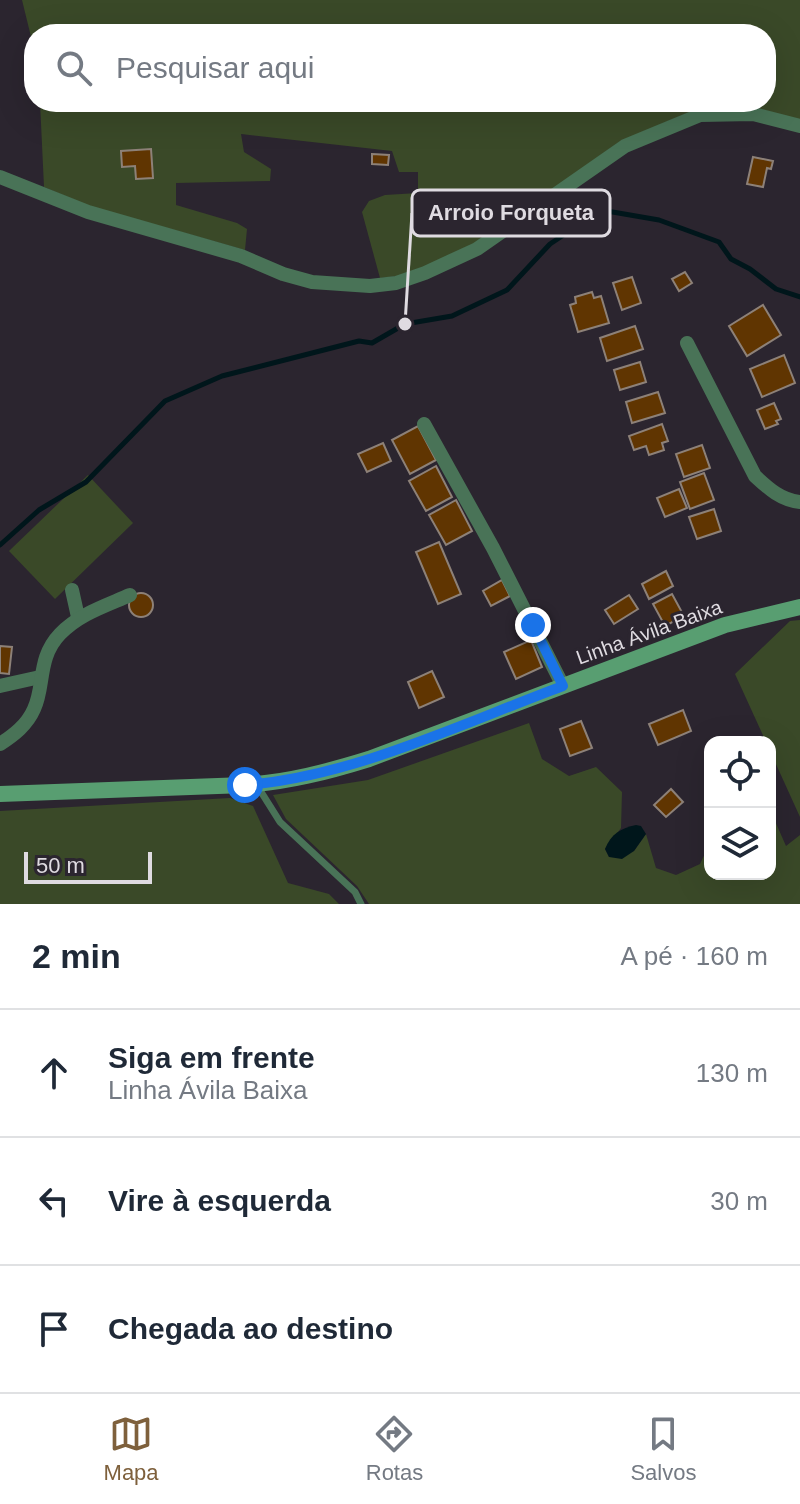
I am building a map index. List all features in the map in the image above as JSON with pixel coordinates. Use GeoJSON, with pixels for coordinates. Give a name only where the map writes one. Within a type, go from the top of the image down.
{"type":"FeatureCollection","features":[{"type":"Feature","properties":{"kind":"street"},"geometry":{"type":"LineString","coordinates":[[0,177],[88,212],[241,256],[283,274],[312,282],[370,286],[396,283],[425,273],[477,249],[625,146],[700,115],[753,114],[800,126]]}},
{"type":"Feature","properties":{"kind":"street"},"geometry":{"type":"LineString","coordinates":[[687,343],[755,476],[771,491],[789,501],[800,502]]}},
{"type":"Feature","properties":{"kind":"street"},"geometry":{"type":"LineString","coordinates":[[424,424],[493,548],[563,686]]}},
{"type":"Feature","properties":{"kind":"street"},"geometry":{"type":"LineString","coordinates":[[72,590],[78,617]]}},
{"type":"Feature","properties":{"kind":"street"},"geometry":{"type":"LineString","coordinates":[[0,744],[15,734],[36,706],[41,667],[57,636],[78,617],[130,595]]}},
{"type":"Feature","properties":{"kind":"street","name":"Linha Ávila Baixa"},"geometry":{"type":"LineString","coordinates":[[0,794],[256,784],[321,774],[369,759],[725,625],[800,607]]}},
{"type":"Feature","properties":{"kind":"street"},"geometry":{"type":"LineString","coordinates":[[0,686],[40,677]]}},
{"type":"Feature","properties":{"kind":"lane"},"geometry":{"type":"LineString","coordinates":[[256,784],[280,822],[355,892],[361,904]]}},
{"type":"Feature","properties":{"kind":"green space"},"geometry":{"type":"Polygon","coordinates":[[[22,0],[800,0],[800,120],[771,112],[776,112],[776,24],[28,24],[22,0]]]}},
{"type":"Feature","properties":{"kind":"green space"},"geometry":{"type":"Polygon","coordinates":[[[40,112],[690,112],[619,142],[476,243],[426,267],[398,276],[380,278],[362,212],[369,201],[385,195],[418,193],[418,172],[399,172],[392,151],[241,134],[244,152],[271,169],[270,181],[176,183],[176,205],[237,223],[247,229],[245,250],[89,206],[44,187],[40,112]]]}},
{"type":"Feature","properties":{"kind":"green space"},"geometry":{"type":"Polygon","coordinates":[[[88,475],[133,523],[55,599],[9,551],[88,475]]]}},
{"type":"Feature","properties":{"kind":"green space"},"geometry":{"type":"Polygon","coordinates":[[[800,620],[800,817],[776,764],[776,736],[763,736],[735,674],[790,621],[800,620]]]}},
{"type":"Feature","properties":{"kind":"green space"},"geometry":{"type":"Polygon","coordinates":[[[529,723],[542,759],[569,776],[596,767],[622,792],[621,828],[605,849],[609,857],[634,851],[646,834],[656,868],[676,875],[700,864],[704,856],[704,880],[776,880],[776,823],[786,846],[800,835],[800,904],[369,904],[357,886],[286,819],[273,795],[368,780],[529,723]]]}},
{"type":"Feature","properties":{"kind":"green space"},"geometry":{"type":"Polygon","coordinates":[[[230,798],[253,806],[288,883],[329,894],[339,904],[0,904],[0,811],[230,798]]]}},
{"type":"Feature","properties":{"kind":"water"},"geometry":{"type":"Polygon","coordinates":[[[641,826],[646,834],[634,851],[622,859],[609,857],[605,849],[610,839],[621,830],[641,826]]]}},
{"type":"Feature","properties":{"kind":"building"},"geometry":{"type":"Polygon","coordinates":[[[151,149],[153,178],[136,179],[135,166],[122,167],[121,151],[151,149]]]}},
{"type":"Feature","properties":{"kind":"building"},"geometry":{"type":"Polygon","coordinates":[[[372,154],[389,155],[388,165],[372,164],[372,154]]]}},
{"type":"Feature","properties":{"kind":"building"},"geometry":{"type":"Polygon","coordinates":[[[753,157],[773,161],[771,169],[767,168],[763,187],[747,184],[753,157]]]}},
{"type":"Feature","properties":{"kind":"building"},"geometry":{"type":"Polygon","coordinates":[[[685,272],[692,283],[679,291],[672,279],[685,272]]]}},
{"type":"Feature","properties":{"kind":"building"},"geometry":{"type":"Polygon","coordinates":[[[632,277],[641,303],[622,310],[613,283],[632,277]]]}},
{"type":"Feature","properties":{"kind":"building"},"geometry":{"type":"Polygon","coordinates":[[[592,292],[594,298],[601,296],[609,323],[578,332],[570,305],[576,303],[575,297],[592,292]]]}},
{"type":"Feature","properties":{"kind":"building"},"geometry":{"type":"Polygon","coordinates":[[[763,305],[781,335],[747,356],[729,326],[763,305]]]}},
{"type":"Feature","properties":{"kind":"building"},"geometry":{"type":"Polygon","coordinates":[[[635,326],[643,349],[607,361],[600,338],[635,326]]]}},
{"type":"Feature","properties":{"kind":"building"},"geometry":{"type":"Polygon","coordinates":[[[784,355],[795,383],[762,397],[750,369],[784,355]]]}},
{"type":"Feature","properties":{"kind":"building"},"geometry":{"type":"Polygon","coordinates":[[[640,362],[646,382],[620,390],[614,370],[640,362]]]}},
{"type":"Feature","properties":{"kind":"building"},"geometry":{"type":"Polygon","coordinates":[[[658,392],[665,413],[632,423],[626,402],[658,392]]]}},
{"type":"Feature","properties":{"kind":"building"},"geometry":{"type":"Polygon","coordinates":[[[774,403],[781,419],[776,421],[778,424],[765,429],[757,410],[774,403]]]}},
{"type":"Feature","properties":{"kind":"building"},"geometry":{"type":"Polygon","coordinates":[[[662,424],[668,441],[662,443],[664,450],[649,455],[646,446],[634,450],[629,436],[662,424]]]}},
{"type":"Feature","properties":{"kind":"building"},"geometry":{"type":"Polygon","coordinates":[[[418,426],[436,460],[410,474],[392,440],[418,426]]]}},
{"type":"Feature","properties":{"kind":"building"},"geometry":{"type":"Polygon","coordinates":[[[383,443],[391,461],[367,472],[358,454],[383,443]]]}},
{"type":"Feature","properties":{"kind":"building"},"geometry":{"type":"Polygon","coordinates":[[[702,445],[710,468],[684,477],[676,454],[702,445]]]}},
{"type":"Feature","properties":{"kind":"building"},"geometry":{"type":"Polygon","coordinates":[[[436,466],[452,497],[426,511],[409,481],[436,466]]]}},
{"type":"Feature","properties":{"kind":"building"},"geometry":{"type":"Polygon","coordinates":[[[704,473],[714,500],[690,509],[680,482],[704,473]]]}},
{"type":"Feature","properties":{"kind":"building"},"geometry":{"type":"Polygon","coordinates":[[[679,489],[687,508],[665,517],[657,498],[679,489]]]}},
{"type":"Feature","properties":{"kind":"building"},"geometry":{"type":"Polygon","coordinates":[[[456,500],[472,531],[446,545],[429,515],[456,500]]]}},
{"type":"Feature","properties":{"kind":"building"},"geometry":{"type":"Polygon","coordinates":[[[714,509],[721,531],[697,539],[689,517],[714,509]]]}},
{"type":"Feature","properties":{"kind":"building"},"geometry":{"type":"Polygon","coordinates":[[[439,542],[461,594],[438,604],[416,552],[439,542]]]}},
{"type":"Feature","properties":{"kind":"building"},"geometry":{"type":"Polygon","coordinates":[[[666,571],[673,586],[649,599],[642,584],[666,571]]]}},
{"type":"Feature","properties":{"kind":"building"},"geometry":{"type":"Polygon","coordinates":[[[502,580],[510,596],[491,606],[483,591],[502,580]]]}},
{"type":"Feature","properties":{"kind":"building"},"geometry":{"type":"Polygon","coordinates":[[[141,593],[152,600],[153,605],[146,616],[141,617],[130,610],[129,605],[136,594],[141,593]]]}},
{"type":"Feature","properties":{"kind":"building"},"geometry":{"type":"Polygon","coordinates":[[[672,594],[684,616],[665,626],[653,604],[672,594]]]}},
{"type":"Feature","properties":{"kind":"building"},"geometry":{"type":"Polygon","coordinates":[[[629,595],[638,609],[614,624],[605,610],[629,595]]]}},
{"type":"Feature","properties":{"kind":"building"},"geometry":{"type":"Polygon","coordinates":[[[531,640],[542,667],[516,679],[504,652],[531,640]]]}},
{"type":"Feature","properties":{"kind":"building"},"geometry":{"type":"Polygon","coordinates":[[[0,646],[12,647],[9,674],[0,673],[0,646]]]}},
{"type":"Feature","properties":{"kind":"building"},"geometry":{"type":"Polygon","coordinates":[[[432,671],[444,697],[419,708],[408,682],[432,671]]]}},
{"type":"Feature","properties":{"kind":"building"},"geometry":{"type":"Polygon","coordinates":[[[683,710],[691,731],[658,745],[649,724],[683,710]]]}},
{"type":"Feature","properties":{"kind":"building"},"geometry":{"type":"Polygon","coordinates":[[[581,721],[592,748],[570,756],[560,729],[581,721]]]}},
{"type":"Feature","properties":{"kind":"building"},"geometry":{"type":"Polygon","coordinates":[[[671,789],[683,802],[666,817],[654,805],[671,789]]]}},
{"type":"Feature","properties":{"kind":"waterway"},"geometry":{"type":"LineString","coordinates":[[0,545],[39,510],[86,482],[165,401],[222,376],[359,341],[372,343],[405,324],[452,316],[507,290],[550,244],[601,210],[659,220],[719,242],[731,259],[776,289],[800,297]]}},
{"type":"Feature","properties":{"kind":"place","name":"Arroio Forqueta"},"geometry":{"type":"Point","coordinates":[405,324]}},
{"type":"Feature","properties":{"kind":"route"},"geometry":{"type":"LineString","coordinates":[[245,785],[321,774],[563,686],[533,625]]}}]}
